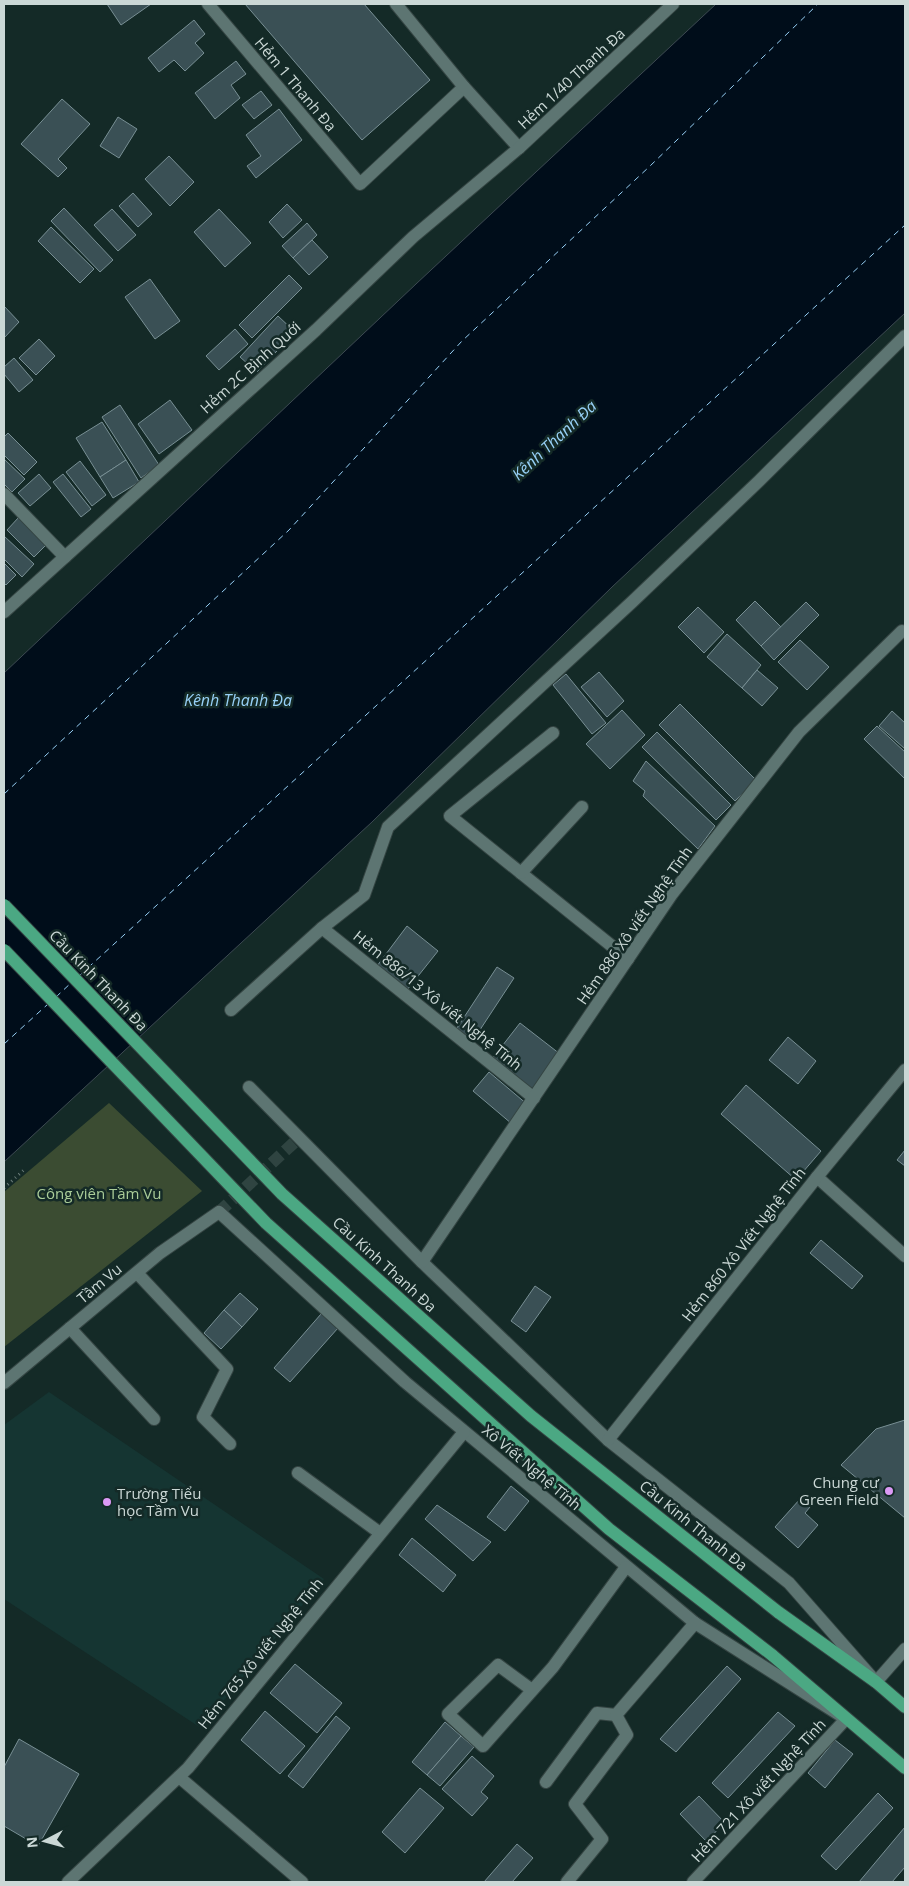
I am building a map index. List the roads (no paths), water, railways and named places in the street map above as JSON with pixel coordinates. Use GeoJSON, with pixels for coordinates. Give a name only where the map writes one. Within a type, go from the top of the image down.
{"type":"FeatureCollection","features":[{"type":"Feature","properties":{"kind":"main road","name":"Cầu Kinh Thanh Đa"},"geometry":{"type":"LineString","coordinates":[[4,904],[282,1194],[532,1416],[778,1612],[876,1682]]}},
{"type":"Feature","properties":{"kind":"main road","name":"Xô Viết Nghệ Tĩnh"},"geometry":{"type":"LineString","coordinates":[[4,950],[266,1223],[609,1529],[772,1655],[905,1768]]}},
{"type":"Feature","properties":{"kind":"main road"},"geometry":{"type":"LineString","coordinates":[[876,1682],[905,1707]]}},
{"type":"Feature","properties":{"kind":"street","name":"Hẻm 1 Thanh Đa"},"geometry":{"type":"LineString","coordinates":[[208,4],[360,184],[464,87]]}},
{"type":"Feature","properties":{"kind":"street","name":"Hẻm 1/40 Thanh Đa"},"geometry":{"type":"LineString","coordinates":[[396,4],[464,87],[519,148],[674,4]]}},
{"type":"Feature","properties":{"kind":"street","name":"Hẻm 2C Bình Quới"},"geometry":{"type":"LineString","coordinates":[[4,612],[316,330],[413,237],[519,148]]}},
{"type":"Feature","properties":{"kind":"street"},"geometry":{"type":"LineString","coordinates":[[231,1010],[322,928],[364,895],[388,827],[632,602],[759,481],[905,336]]}},
{"type":"Feature","properties":{"kind":"street"},"geometry":{"type":"LineString","coordinates":[[4,494],[65,557]]}},
{"type":"Feature","properties":{"kind":"street","name":"Hẻm 886 Xô viết Nghệ Tĩnh"},"geometry":{"type":"LineString","coordinates":[[422,1262],[672,894],[798,732],[902,631]]}},
{"type":"Feature","properties":{"kind":"street"},"geometry":{"type":"LineString","coordinates":[[553,733],[450,816],[628,959]]}},
{"type":"Feature","properties":{"kind":"street"},"geometry":{"type":"LineString","coordinates":[[521,873],[582,807]]}},
{"type":"Feature","properties":{"kind":"street","name":"Hẻm 886/13 Xô viết Nghệ Tĩnh"},"geometry":{"type":"LineString","coordinates":[[322,928],[534,1098]]}},
{"type":"Feature","properties":{"kind":"street","name":"Hẻm 860 Xô Viết Nghệ Tĩnh"},"geometry":{"type":"LineString","coordinates":[[608,1440],[817,1177],[905,1070]]}},
{"type":"Feature","properties":{"kind":"street"},"geometry":{"type":"LineString","coordinates":[[249,1087],[422,1262],[608,1440],[789,1583],[876,1682],[905,1649]]}},
{"type":"Feature","properties":{"kind":"street"},"geometry":{"type":"LineString","coordinates":[[817,1177],[905,1256]]}},
{"type":"Feature","properties":{"kind":"street","name":"Tầm Vu"},"geometry":{"type":"LineString","coordinates":[[4,1383],[160,1253],[219,1212]]}},
{"type":"Feature","properties":{"kind":"street","name":"Xô Viết Nghệ Tĩnh"},"geometry":{"type":"LineString","coordinates":[[219,1212],[405,1382],[695,1623],[846,1719]]}},
{"type":"Feature","properties":{"kind":"street"},"geometry":{"type":"LineString","coordinates":[[137,1273],[228,1369],[203,1418],[230,1444]]}},
{"type":"Feature","properties":{"kind":"street"},"geometry":{"type":"LineString","coordinates":[[70,1328],[154,1419]]}},
{"type":"Feature","properties":{"kind":"street","name":"Hẻm 765 Xô viết Nghệ Tĩnh"},"geometry":{"type":"LineString","coordinates":[[68,1882],[188,1768],[464,1432]]}},
{"type":"Feature","properties":{"kind":"street"},"geometry":{"type":"LineString","coordinates":[[298,1473],[380,1533]]}},
{"type":"Feature","properties":{"kind":"street"},"geometry":{"type":"LineString","coordinates":[[532,1690],[498,1665],[448,1714],[484,1746],[553,1666],[626,1567]]}},
{"type":"Feature","properties":{"kind":"street"},"geometry":{"type":"LineString","coordinates":[[616,1716],[695,1623]]}},
{"type":"Feature","properties":{"kind":"street"},"geometry":{"type":"LineString","coordinates":[[546,1782],[597,1713],[616,1716]]}},
{"type":"Feature","properties":{"kind":"street"},"geometry":{"type":"LineString","coordinates":[[568,1882],[602,1839],[575,1804],[627,1735],[616,1716]]}},
{"type":"Feature","properties":{"kind":"street","name":"Hẻm 721 Xô viết Nghệ Tĩnh"},"geometry":{"type":"LineString","coordinates":[[693,1882],[846,1719]]}},
{"type":"Feature","properties":{"kind":"street"},"geometry":{"type":"LineString","coordinates":[[179,1776],[302,1882]]}},
{"type":"Feature","properties":{"kind":"water","name":"Kênh Thanh Đa"},"geometry":{"type":"Polygon","coordinates":[[[716,4],[905,4],[905,313],[612,587],[372,822],[4,1162],[4,673],[716,4]]]}},
{"type":"Feature","properties":{"kind":"tunnel"},"geometry":{"type":"LineString","coordinates":[[219,1212],[299,1138]]}},
{"type":"Feature","properties":{"kind":"place","name":"Chung cư Green Field"},"geometry":{"type":"Point","coordinates":[889,1491]}},
{"type":"Feature","properties":{"kind":"place","name":"Trường Tiểu học Tầm Vu"},"geometry":{"type":"Point","coordinates":[107,1502]}},
{"type":"Feature","properties":{"kind":"park label","name":"Công viên Tầm Vu"},"geometry":{"type":"Point","coordinates":[99,1193]}}]}
